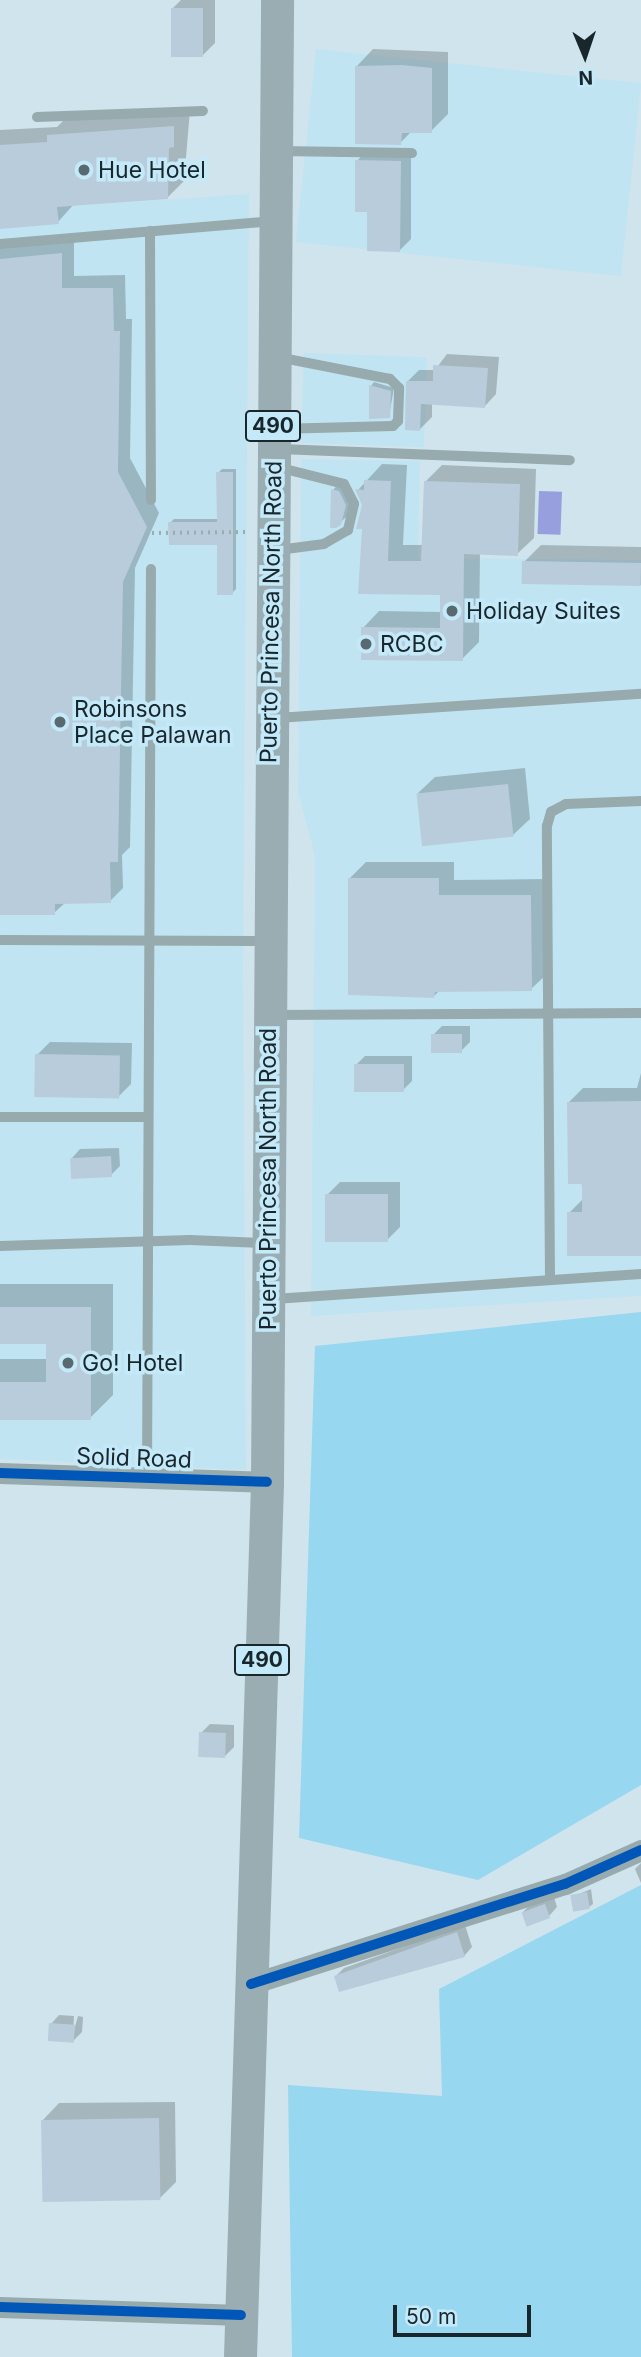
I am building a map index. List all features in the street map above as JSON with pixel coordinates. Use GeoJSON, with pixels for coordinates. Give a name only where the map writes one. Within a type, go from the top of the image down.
{"type":"FeatureCollection","features":[{"type":"Feature","properties":{"kind":"main road","name":"Puerto Princesa North Road"},"geometry":{"type":"LineString","coordinates":[[240,2357],[267,1482],[270,719],[277,0]]}},
{"type":"Feature","properties":{"kind":"street","name":"Solid Road"},"geometry":{"type":"LineString","coordinates":[[0,1473],[267,1482]]}},
{"type":"Feature","properties":{"kind":"street"},"geometry":{"type":"LineString","coordinates":[[251,1984],[565,1884],[641,1850]]}},
{"type":"Feature","properties":{"kind":"street"},"geometry":{"type":"LineString","coordinates":[[0,2307],[241,2315]]}},
{"type":"Feature","properties":{"kind":"lane"},"geometry":{"type":"LineString","coordinates":[[37,117],[203,111]]}},
{"type":"Feature","properties":{"kind":"lane"},"geometry":{"type":"LineString","coordinates":[[276,151],[412,153]]}},
{"type":"Feature","properties":{"kind":"lane"},"geometry":{"type":"LineString","coordinates":[[0,244],[276,221]]}},
{"type":"Feature","properties":{"kind":"lane"},"geometry":{"type":"LineString","coordinates":[[150,231],[151,500]]}},
{"type":"Feature","properties":{"kind":"lane"},"geometry":{"type":"LineString","coordinates":[[273,448],[393,426],[398,421],[400,388],[390,379],[274,356]]}},
{"type":"Feature","properties":{"kind":"lane"},"geometry":{"type":"LineString","coordinates":[[273,448],[570,460]]}},
{"type":"Feature","properties":{"kind":"lane"},"geometry":{"type":"LineString","coordinates":[[272,542],[324,544],[348,530],[354,504],[344,484],[273,448]]}},
{"type":"Feature","properties":{"kind":"lane"},"geometry":{"type":"LineString","coordinates":[[147,1480],[147,941],[151,569]]}},
{"type":"Feature","properties":{"kind":"lane"},"geometry":{"type":"LineString","coordinates":[[270,719],[641,694]]}},
{"type":"Feature","properties":{"kind":"lane"},"geometry":{"type":"LineString","coordinates":[[550,1280],[551,1013],[544,847],[551,812],[566,804],[641,801]]}},
{"type":"Feature","properties":{"kind":"lane"},"geometry":{"type":"LineString","coordinates":[[0,940],[270,941]]}},
{"type":"Feature","properties":{"kind":"lane"},"geometry":{"type":"LineString","coordinates":[[270,1016],[641,1013]]}},
{"type":"Feature","properties":{"kind":"lane"},"geometry":{"type":"LineString","coordinates":[[0,1117],[147,1117]]}},
{"type":"Feature","properties":{"kind":"lane"},"geometry":{"type":"LineString","coordinates":[[0,1246],[146,1241],[269,1243]]}},
{"type":"Feature","properties":{"kind":"lane"},"geometry":{"type":"LineString","coordinates":[[267,1300],[641,1274]]}},
{"type":"Feature","properties":{"kind":"path"},"geometry":{"type":"LineString","coordinates":[[152,533],[272,542]]}},
{"type":"Feature","properties":{"kind":"shaded area"},"geometry":{"type":"Polygon","coordinates":[[[316,49],[641,83],[621,276],[296,242],[316,49]]]}},
{"type":"Feature","properties":{"kind":"shaded area"},"geometry":{"type":"Polygon","coordinates":[[[249,194],[243,962],[246,1470],[0,1459],[0,211],[249,194]]]}},
{"type":"Feature","properties":{"kind":"shaded area"},"geometry":{"type":"Polygon","coordinates":[[[304,353],[427,357],[424,447],[301,443],[304,353]]]}},
{"type":"Feature","properties":{"kind":"shaded area"},"geometry":{"type":"Polygon","coordinates":[[[301,459],[420,461],[418,558],[641,560],[641,1296],[311,1316],[315,856],[298,792],[301,459]]]}},
{"type":"Feature","properties":{"kind":"shaded area"},"geometry":{"type":"Polygon","coordinates":[[[539,491],[562,492],[560,535],[537,534],[539,491]]]}},
{"type":"Feature","properties":{"kind":"shaded area"},"geometry":{"type":"Polygon","coordinates":[[[641,1312],[641,1785],[478,1880],[299,1838],[315,1346],[641,1312]]]}},
{"type":"Feature","properties":{"kind":"shaded area"},"geometry":{"type":"Polygon","coordinates":[[[641,1885],[641,2357],[292,2357],[288,2085],[442,2096],[439,1989],[641,1885]]]}},
{"type":"Feature","properties":{"kind":"building"},"geometry":{"type":"Polygon","coordinates":[[[171,8],[203,8],[203,57],[171,57],[171,8]]]}},
{"type":"Feature","properties":{"kind":"building"},"geometry":{"type":"Polygon","coordinates":[[[402,65],[432,68],[432,133],[402,133],[401,145],[355,144],[355,66],[402,65]]]}},
{"type":"Feature","properties":{"kind":"building","name":"Hue Hotel"},"geometry":{"type":"Polygon","coordinates":[[[174,126],[174,147],[169,148],[168,199],[57,207],[59,224],[0,229],[0,145],[47,142],[47,135],[174,126]]]}},
{"type":"Feature","properties":{"kind":"building"},"geometry":{"type":"Polygon","coordinates":[[[355,160],[401,161],[400,252],[367,251],[367,212],[355,212],[355,160]]]}},
{"type":"Feature","properties":{"kind":"building","name":"Robinsons Place Palawan"},"geometry":{"type":"Polygon","coordinates":[[[62,253],[62,288],[113,288],[114,331],[120,331],[118,472],[147,527],[123,582],[118,862],[110,862],[111,903],[55,904],[55,915],[0,915],[0,259],[62,253]]]}},
{"type":"Feature","properties":{"kind":"building"},"geometry":{"type":"Polygon","coordinates":[[[433,365],[488,368],[485,408],[421,404],[420,431],[405,430],[406,381],[433,381],[433,365]]]}},
{"type":"Feature","properties":{"kind":"building"},"geometry":{"type":"Polygon","coordinates":[[[369,385],[391,391],[390,418],[369,419],[369,385]]]}},
{"type":"Feature","properties":{"kind":"building"},"geometry":{"type":"Polygon","coordinates":[[[216,472],[233,472],[233,595],[217,595],[217,545],[169,545],[168,522],[217,522],[216,472]]]}},
{"type":"Feature","properties":{"kind":"building"},"geometry":{"type":"Polygon","coordinates":[[[364,480],[391,481],[388,561],[421,561],[424,481],[520,484],[518,556],[464,554],[463,661],[361,660],[361,627],[440,628],[440,595],[358,594],[362,529],[356,529],[362,505],[355,489],[364,490],[364,480]]]}},
{"type":"Feature","properties":{"kind":"building"},"geometry":{"type":"Polygon","coordinates":[[[331,489],[339,491],[346,505],[341,525],[336,528],[330,528],[331,489]]]}},
{"type":"Feature","properties":{"kind":"building"},"geometry":{"type":"Polygon","coordinates":[[[522,561],[641,563],[641,586],[522,584],[522,561]]]}},
{"type":"Feature","properties":{"kind":"building"},"geometry":{"type":"Polygon","coordinates":[[[508,784],[514,837],[422,846],[417,794],[508,784]]]}},
{"type":"Feature","properties":{"kind":"building"},"geometry":{"type":"Polygon","coordinates":[[[348,878],[439,878],[439,895],[531,895],[532,991],[435,992],[434,998],[348,995],[348,878]]]}},
{"type":"Feature","properties":{"kind":"building"},"geometry":{"type":"Polygon","coordinates":[[[431,1034],[462,1034],[462,1053],[431,1053],[431,1034]]]}},
{"type":"Feature","properties":{"kind":"building"},"geometry":{"type":"Polygon","coordinates":[[[35,1054],[120,1055],[119,1098],[34,1097],[35,1054]]]}},
{"type":"Feature","properties":{"kind":"building"},"geometry":{"type":"Polygon","coordinates":[[[354,1064],[404,1064],[404,1092],[354,1092],[354,1064]]]}},
{"type":"Feature","properties":{"kind":"building"},"geometry":{"type":"Polygon","coordinates":[[[641,1101],[641,1256],[567,1256],[567,1212],[582,1212],[582,1184],[568,1184],[567,1102],[641,1101]]]}},
{"type":"Feature","properties":{"kind":"building"},"geometry":{"type":"Polygon","coordinates":[[[111,1156],[112,1177],[71,1179],[70,1158],[111,1156]]]}},
{"type":"Feature","properties":{"kind":"building"},"geometry":{"type":"Polygon","coordinates":[[[325,1194],[388,1194],[388,1242],[325,1242],[325,1194]]]}},
{"type":"Feature","properties":{"kind":"building","name":"Go! Hotel"},"geometry":{"type":"Polygon","coordinates":[[[0,1307],[91,1307],[91,1420],[0,1420],[0,1382],[46,1382],[46,1344],[0,1344],[0,1307]]]}},
{"type":"Feature","properties":{"kind":"building"},"geometry":{"type":"Polygon","coordinates":[[[199,1732],[226,1733],[225,1758],[198,1757],[199,1732]]]}},
{"type":"Feature","properties":{"kind":"building"},"geometry":{"type":"Polygon","coordinates":[[[587,1892],[590,1909],[573,1912],[570,1895],[587,1892]]]}},
{"type":"Feature","properties":{"kind":"building"},"geometry":{"type":"Polygon","coordinates":[[[545,1904],[550,1918],[527,1927],[522,1913],[545,1904]]]}},
{"type":"Feature","properties":{"kind":"building"},"geometry":{"type":"Polygon","coordinates":[[[457,1932],[465,1957],[339,1992],[334,1976],[457,1932]]]}},
{"type":"Feature","properties":{"kind":"building"},"geometry":{"type":"Polygon","coordinates":[[[49,2023],[75,2025],[74,2043],[48,2041],[49,2023]]]}},
{"type":"Feature","properties":{"kind":"building"},"geometry":{"type":"Polygon","coordinates":[[[159,2118],[160,2200],[42,2202],[41,2120],[159,2118]]]}},
{"type":"Feature","properties":{"kind":"cycle path"},"geometry":{"type":"LineString","coordinates":[[0,1473],[267,1482]]}},
{"type":"Feature","properties":{"kind":"cycle path"},"geometry":{"type":"LineString","coordinates":[[251,1984],[565,1884],[641,1850]]}},
{"type":"Feature","properties":{"kind":"cycle path"},"geometry":{"type":"LineString","coordinates":[[0,2307],[241,2315]]}},
{"type":"Feature","properties":{"kind":"place","name":"Hue Hotel"},"geometry":{"type":"Point","coordinates":[84,170]}},
{"type":"Feature","properties":{"kind":"place","name":"Holiday Suites"},"geometry":{"type":"Point","coordinates":[452,611]}},
{"type":"Feature","properties":{"kind":"place","name":"RCBC"},"geometry":{"type":"Point","coordinates":[366,644]}},
{"type":"Feature","properties":{"kind":"place","name":"Robinsons Place Palawan"},"geometry":{"type":"Point","coordinates":[60,722]}},
{"type":"Feature","properties":{"kind":"place","name":"Go! Hotel"},"geometry":{"type":"Point","coordinates":[68,1363]}}]}
